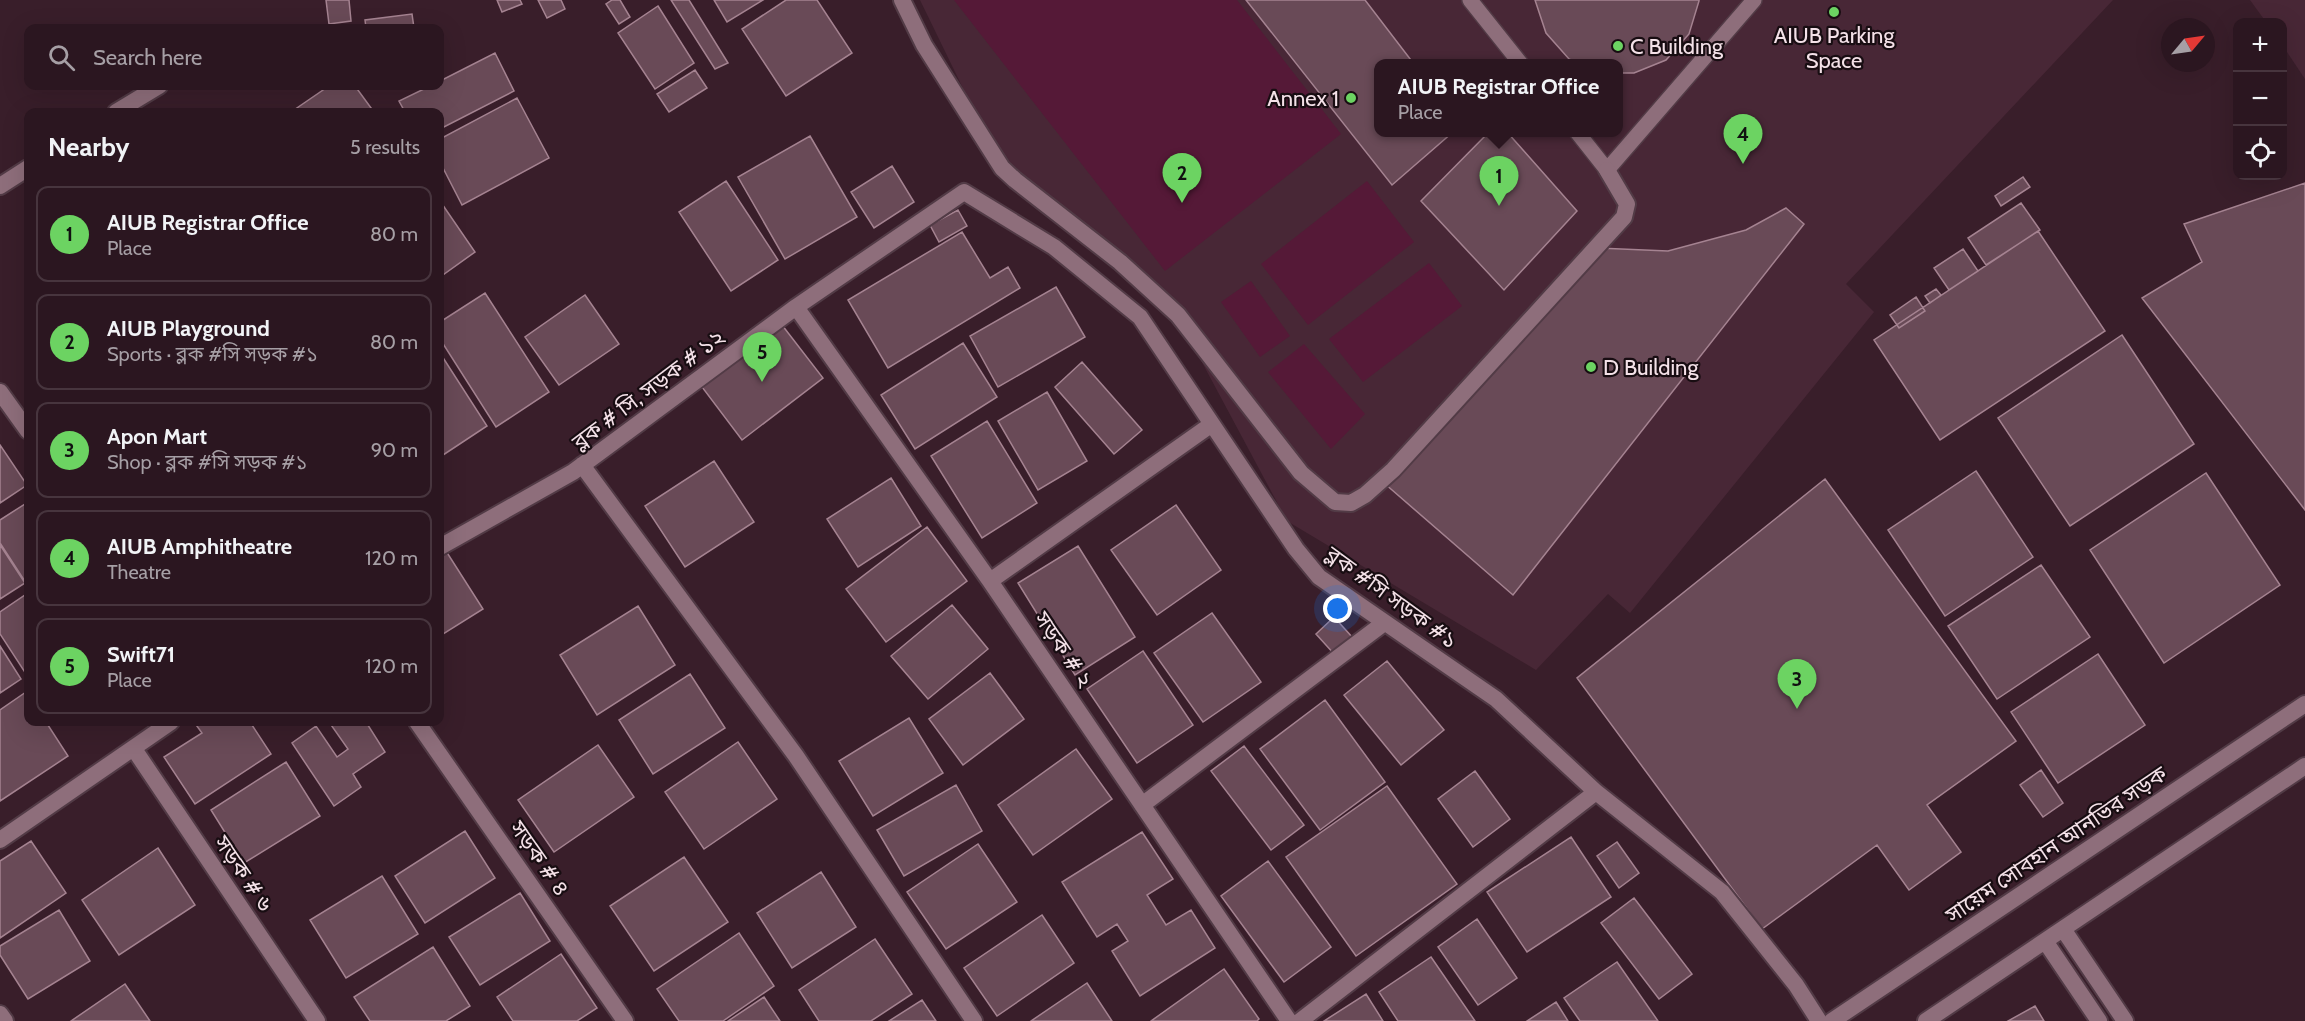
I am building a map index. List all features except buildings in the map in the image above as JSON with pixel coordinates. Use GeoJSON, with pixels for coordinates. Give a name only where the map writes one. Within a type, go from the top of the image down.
{"type":"FeatureCollection","features":[{"type":"Feature","properties":{"kind":"street"},"geometry":{"type":"LineString","coordinates":[[902,0],[924,45],[1002,168],[1120,262],[1178,315],[1301,473],[1335,502],[1351,502],[1365,495],[1393,470],[1624,217],[1627,204],[1607,170]]}},
{"type":"Feature","properties":{"kind":"street"},"geometry":{"type":"LineString","coordinates":[[123,108],[152,90]]}},
{"type":"Feature","properties":{"kind":"street"},"geometry":{"type":"LineString","coordinates":[[0,186],[24,171]]}},
{"type":"Feature","properties":{"kind":"street","name":"ব্লক # সি, সড়ক # ১২"},"geometry":{"type":"LineString","coordinates":[[444,545],[582,465],[796,307],[964,192]]}},
{"type":"Feature","properties":{"kind":"street","name":"ব্লক #সি সড়ক #১"},"geometry":{"type":"LineString","coordinates":[[964,192],[1054,247],[1140,317],[1296,549],[1318,577],[1496,699],[1596,792],[1722,892],[1796,985],[1819,1021]]}},
{"type":"Feature","properties":{"kind":"street","name":"সড়ক # ২"},"geometry":{"type":"LineString","coordinates":[[796,307],[990,581],[1289,1021]]}},
{"type":"Feature","properties":{"kind":"street"},"geometry":{"type":"LineString","coordinates":[[0,392],[24,426]]}},
{"type":"Feature","properties":{"kind":"street"},"geometry":{"type":"LineString","coordinates":[[990,581],[1212,424]]}},
{"type":"Feature","properties":{"kind":"street"},"geometry":{"type":"LineString","coordinates":[[582,465],[796,756],[974,1021]]}},
{"type":"Feature","properties":{"kind":"street"},"geometry":{"type":"LineString","coordinates":[[1142,804],[1384,622]]}},
{"type":"Feature","properties":{"kind":"street","name":"সায়েম সোবহান আনভির সড়ক"},"geometry":{"type":"LineString","coordinates":[[1832,1021],[2305,704]]}},
{"type":"Feature","properties":{"kind":"street"},"geometry":{"type":"LineString","coordinates":[[0,840],[166,726]]}},
{"type":"Feature","properties":{"kind":"street","name":"সড়ক # ৪"},"geometry":{"type":"LineString","coordinates":[[420,726],[625,1021]]}},
{"type":"Feature","properties":{"kind":"street","name":"সড়ক # ৬"},"geometry":{"type":"LineString","coordinates":[[134,749],[317,1021]]}},
{"type":"Feature","properties":{"kind":"street"},"geometry":{"type":"LineString","coordinates":[[1926,1021],[2305,766]]}},
{"type":"Feature","properties":{"kind":"street"},"geometry":{"type":"LineString","coordinates":[[1300,1021],[1596,792]]}},
{"type":"Feature","properties":{"kind":"street"},"geometry":{"type":"LineString","coordinates":[[2063,929],[2125,1021]]}},
{"type":"Feature","properties":{"kind":"street"},"geometry":{"type":"LineString","coordinates":[[2045,941],[2100,1021]]}},
{"type":"Feature","properties":{"kind":"street"},"geometry":{"type":"LineString","coordinates":[[0,1014],[5,1021]]}},
{"type":"Feature","properties":{"kind":"lane"},"geometry":{"type":"LineString","coordinates":[[1470,0],[1518,59]]}},
{"type":"Feature","properties":{"kind":"lane"},"geometry":{"type":"LineString","coordinates":[[1581,137],[1607,170],[1754,0]]}},
{"type":"Feature","properties":{"kind":"shaded area"},"geometry":{"type":"Polygon","coordinates":[[[920,0],[2113,0],[1846,284],[1874,312],[1630,613],[1608,594],[1536,670],[1287,521],[1181,323],[995,154],[920,0]]]}},
{"type":"Feature","properties":{"kind":"shaded area"},"geometry":{"type":"Polygon","coordinates":[[[954,0],[1237,0],[1341,134],[1165,271],[954,0]]]}},
{"type":"Feature","properties":{"kind":"shaded area"},"geometry":{"type":"Polygon","coordinates":[[[2250,0],[2305,0],[2305,79],[2287,52],[2287,18],[2263,18],[2250,0]]]}},
{"type":"Feature","properties":{"kind":"shaded area"},"geometry":{"type":"Polygon","coordinates":[[[1367,181],[1414,242],[1308,325],[1261,264],[1367,181]]]}},
{"type":"Feature","properties":{"kind":"shaded area"},"geometry":{"type":"Polygon","coordinates":[[[1429,263],[1462,306],[1363,382],[1329,339],[1429,263]]]}},
{"type":"Feature","properties":{"kind":"shaded area"},"geometry":{"type":"Polygon","coordinates":[[[1251,281],[1290,336],[1260,357],[1221,302],[1251,281]]]}},
{"type":"Feature","properties":{"kind":"shaded area"},"geometry":{"type":"Polygon","coordinates":[[[1304,344],[1365,414],[1331,449],[1268,372],[1304,344]]]}},
{"type":"Feature","properties":{"kind":"place","name":"AIUB Parking Space"},"geometry":{"type":"Point","coordinates":[1834,12]}},
{"type":"Feature","properties":{"kind":"place","name":"C Building"},"geometry":{"type":"Point","coordinates":[1618,46]}},
{"type":"Feature","properties":{"kind":"place","name":"Annex 1"},"geometry":{"type":"Point","coordinates":[1351,98]}},
{"type":"Feature","properties":{"kind":"place","name":"AIUB Amphitheatre"},"geometry":{"type":"Point","coordinates":[1743,164]}},
{"type":"Feature","properties":{"kind":"place","name":"AIUB Playground"},"geometry":{"type":"Point","coordinates":[1182,203]}},
{"type":"Feature","properties":{"kind":"place","name":"AIUB Registrar Office"},"geometry":{"type":"Point","coordinates":[1499,206]}},
{"type":"Feature","properties":{"kind":"place","name":"D Building"},"geometry":{"type":"Point","coordinates":[1591,367]}},
{"type":"Feature","properties":{"kind":"place","name":"Swift71"},"geometry":{"type":"Point","coordinates":[762,382]}},
{"type":"Feature","properties":{"kind":"place","name":"Apon Mart"},"geometry":{"type":"Point","coordinates":[1797,709]}}]}
